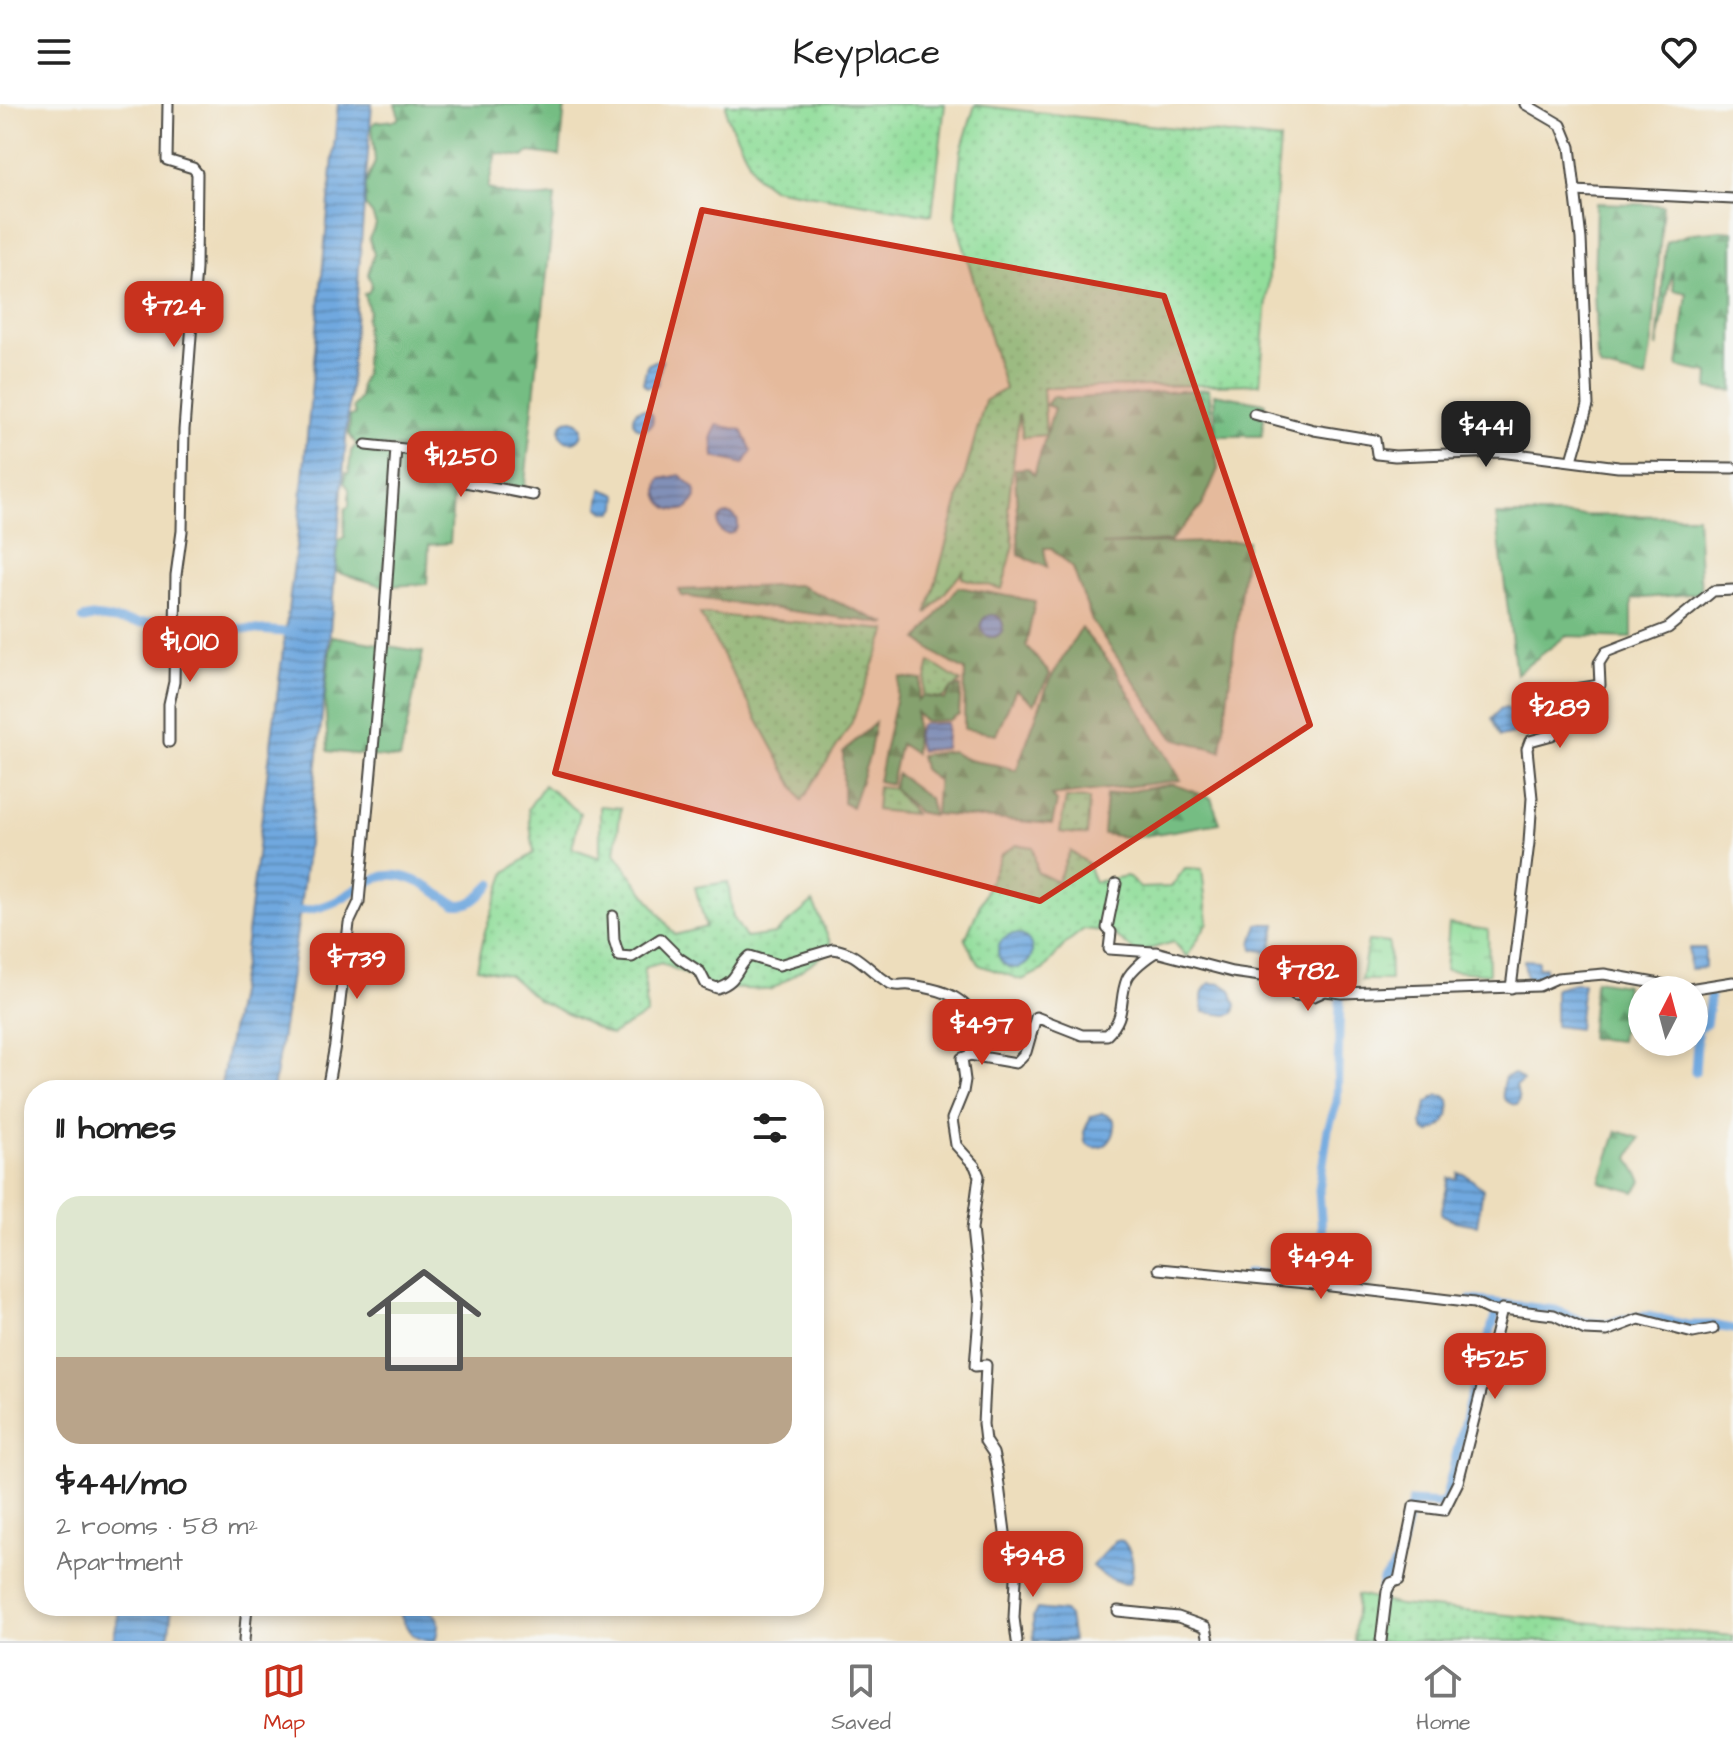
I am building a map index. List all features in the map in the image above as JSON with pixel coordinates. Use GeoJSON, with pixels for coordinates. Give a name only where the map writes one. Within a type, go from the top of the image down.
{"type":"FeatureCollection","features":[{"type":"Feature","properties":{"kind":"street"},"geometry":{"type":"LineString","coordinates":[[168,104],[167,160],[193,168],[197,173],[196,269],[184,430],[182,531],[176,575],[174,682],[169,704],[169,742]]}},
{"type":"Feature","properties":{"kind":"street"},"geometry":{"type":"LineString","coordinates":[[1525,104],[1561,125],[1570,147],[1581,239],[1588,405],[1572,460]]}},
{"type":"Feature","properties":{"kind":"street"},"geometry":{"type":"LineString","coordinates":[[1575,191],[1733,199]]}},
{"type":"Feature","properties":{"kind":"street"},"geometry":{"type":"LineString","coordinates":[[1254,414],[1314,430],[1375,440],[1377,454],[1500,452],[1618,467],[1733,468]]}},
{"type":"Feature","properties":{"kind":"street"},"geometry":{"type":"LineString","coordinates":[[438,440],[442,453],[460,481],[533,495]]}},
{"type":"Feature","properties":{"kind":"street"},"geometry":{"type":"LineString","coordinates":[[366,445],[442,453]]}},
{"type":"Feature","properties":{"kind":"street"},"geometry":{"type":"LineString","coordinates":[[329,1080],[349,923],[359,902],[383,640],[396,448]]}},
{"type":"Feature","properties":{"kind":"street"},"geometry":{"type":"LineString","coordinates":[[1511,988],[1529,843],[1532,798],[1527,749],[1530,741],[1552,735],[1559,728],[1563,691],[1600,685],[1599,663],[1606,652],[1668,628],[1713,591],[1733,590]]}},
{"type":"Feature","properties":{"kind":"street"},"geometry":{"type":"LineString","coordinates":[[1116,884],[1107,928],[1111,932],[1109,949],[1156,952],[1232,972],[1275,978],[1295,995],[1314,996],[1325,991],[1511,988],[1539,986],[1557,978],[1604,974],[1689,989],[1733,982]]}},
{"type":"Feature","properties":{"kind":"street"},"geometry":{"type":"LineString","coordinates":[[613,916],[614,940],[619,956],[632,957],[660,939],[679,958],[700,972],[706,984],[717,988],[735,978],[743,962],[750,956],[779,965],[833,949],[850,953],[893,986],[933,987],[961,1004],[974,1018],[970,1055]]}},
{"type":"Feature","properties":{"kind":"street"},"geometry":{"type":"LineString","coordinates":[[1017,1641],[1014,1618],[1017,1559],[1006,1540],[997,1470],[993,1453],[985,1441],[982,1408],[986,1365],[975,1366],[980,1304],[972,1229],[979,1176],[975,1166],[956,1145],[953,1133],[952,1119],[965,1080],[962,1058],[970,1055],[1016,1063],[1026,1052],[1036,1017],[1082,1035],[1107,1035],[1118,1025],[1128,977],[1143,960],[1156,952]]}},
{"type":"Feature","properties":{"kind":"street"},"geometry":{"type":"LineString","coordinates":[[1159,1269],[1474,1303],[1501,1312]]}},
{"type":"Feature","properties":{"kind":"street"},"geometry":{"type":"LineString","coordinates":[[1381,1641],[1387,1591],[1391,1583],[1399,1580],[1414,1506],[1444,1510],[1458,1482],[1502,1309],[1554,1315],[1585,1330],[1607,1331],[1639,1319],[1693,1333],[1713,1329]]}},
{"type":"Feature","properties":{"kind":"street"},"geometry":{"type":"LineString","coordinates":[[1118,1611],[1178,1617],[1206,1627],[1209,1641]]}},
{"type":"Feature","properties":{"kind":"street"},"geometry":{"type":"LineString","coordinates":[[244,1641],[246,1616]]}},
{"type":"Feature","properties":{"kind":"highlighted area"},"geometry":{"type":"Polygon","coordinates":[[[702,210],[1164,296],[1310,725],[1040,901],[555,773],[702,210]]]}},
{"type":"Feature","properties":{"kind":"green space"},"geometry":{"type":"Polygon","coordinates":[[[395,104],[565,104],[560,156],[529,152],[524,157],[496,153],[488,188],[521,197],[555,196],[524,492],[460,480],[440,451],[356,444],[349,434],[350,416],[355,415],[353,407],[360,398],[365,372],[366,318],[369,311],[364,294],[372,285],[368,274],[374,254],[369,238],[376,225],[365,206],[366,184],[375,162],[372,126],[375,122],[397,120],[399,116],[395,104]]]}},
{"type":"Feature","properties":{"kind":"green space"},"geometry":{"type":"Polygon","coordinates":[[[726,104],[945,104],[932,215],[772,188],[756,176],[727,116],[726,104]]]}},
{"type":"Feature","properties":{"kind":"green space"},"geometry":{"type":"Polygon","coordinates":[[[975,105],[1280,140],[1260,384],[1043,388],[1046,435],[1023,437],[1019,413],[1008,508],[1014,545],[1002,589],[962,578],[963,571],[927,614],[985,401],[1005,389],[955,216],[961,151],[975,105]]]}},
{"type":"Feature","properties":{"kind":"green space"},"geometry":{"type":"Polygon","coordinates":[[[1596,203],[1663,205],[1653,335],[1646,379],[1601,368],[1597,358],[1594,291],[1596,203]]]}},
{"type":"Feature","properties":{"kind":"green space"},"geometry":{"type":"Polygon","coordinates":[[[1733,231],[1733,391],[1708,389],[1709,373],[1678,367],[1687,293],[1674,290],[1672,271],[1657,348],[1666,242],[1693,233],[1733,231]]]}},
{"type":"Feature","properties":{"kind":"green space"},"geometry":{"type":"Polygon","coordinates":[[[1209,389],[1218,469],[1202,506],[1170,541],[1102,545],[1247,541],[1221,751],[1173,738],[1092,621],[1073,568],[1051,548],[1044,548],[1047,567],[1019,555],[1015,469],[1028,468],[1034,475],[1054,408],[1046,405],[1053,396],[1064,399],[1209,389]]]}},
{"type":"Feature","properties":{"kind":"green space"},"geometry":{"type":"Polygon","coordinates":[[[1214,394],[1265,403],[1262,436],[1216,436],[1214,394]]]}},
{"type":"Feature","properties":{"kind":"green space"},"geometry":{"type":"Polygon","coordinates":[[[356,445],[394,450],[383,586],[336,572],[338,541],[344,537],[345,509],[349,506],[349,489],[344,482],[346,473],[349,473],[351,451],[356,445]]]}},
{"type":"Feature","properties":{"kind":"green space"},"geometry":{"type":"Polygon","coordinates":[[[397,449],[441,454],[457,481],[454,483],[450,543],[429,545],[427,584],[388,586],[397,449]]]}},
{"type":"Feature","properties":{"kind":"green space"},"geometry":{"type":"Polygon","coordinates":[[[1496,515],[1697,516],[1701,593],[1632,599],[1632,638],[1566,636],[1516,674],[1496,515]]]}},
{"type":"Feature","properties":{"kind":"green space"},"geometry":{"type":"Polygon","coordinates":[[[798,585],[887,624],[682,596],[679,590],[798,585]]]}},
{"type":"Feature","properties":{"kind":"green space"},"geometry":{"type":"Polygon","coordinates":[[[958,587],[1035,601],[1026,646],[1050,674],[1034,704],[1016,689],[996,734],[964,729],[965,670],[918,640],[958,587]]]}},
{"type":"Feature","properties":{"kind":"green space"},"geometry":{"type":"Polygon","coordinates":[[[700,614],[887,630],[851,724],[802,801],[700,614]]]}},
{"type":"Feature","properties":{"kind":"green space"},"geometry":{"type":"Polygon","coordinates":[[[1081,628],[1115,669],[1181,780],[1051,796],[1057,802],[1052,824],[935,814],[938,775],[935,779],[923,769],[920,755],[952,751],[967,759],[1016,771],[1049,681],[1081,628]]]}},
{"type":"Feature","properties":{"kind":"green space"},"geometry":{"type":"Polygon","coordinates":[[[332,636],[423,652],[400,759],[328,751],[325,697],[332,636]]]}},
{"type":"Feature","properties":{"kind":"green space"},"geometry":{"type":"Polygon","coordinates":[[[930,662],[961,682],[942,698],[922,696],[930,662]]]}},
{"type":"Feature","properties":{"kind":"green space"},"geometry":{"type":"Polygon","coordinates":[[[900,677],[922,680],[917,700],[922,696],[945,700],[952,688],[961,687],[959,714],[949,720],[924,721],[916,712],[915,754],[900,744],[891,784],[878,781],[900,677]]]}},
{"type":"Feature","properties":{"kind":"green space"},"geometry":{"type":"Polygon","coordinates":[[[875,723],[869,757],[852,807],[843,803],[843,752],[875,723]]]}},
{"type":"Feature","properties":{"kind":"green space"},"geometry":{"type":"Polygon","coordinates":[[[897,774],[929,798],[933,815],[917,812],[893,788],[897,774]]]}},
{"type":"Feature","properties":{"kind":"green space"},"geometry":{"type":"Polygon","coordinates":[[[1173,784],[1211,798],[1220,823],[1132,838],[1103,834],[1106,795],[1173,784]]]}},
{"type":"Feature","properties":{"kind":"green space"},"geometry":{"type":"Polygon","coordinates":[[[544,785],[580,813],[572,848],[600,858],[600,806],[621,808],[615,853],[675,935],[706,927],[695,887],[728,882],[733,917],[746,938],[775,934],[813,902],[833,949],[771,990],[717,988],[661,963],[644,968],[647,1014],[611,1035],[538,1000],[509,975],[477,968],[485,931],[506,872],[534,853],[528,809],[544,785]]]}},
{"type":"Feature","properties":{"kind":"green space"},"geometry":{"type":"Polygon","coordinates":[[[878,786],[893,788],[914,814],[876,810],[878,786]]]}},
{"type":"Feature","properties":{"kind":"green space"},"geometry":{"type":"Polygon","coordinates":[[[1066,798],[1089,799],[1087,835],[1060,832],[1066,798]]]}},
{"type":"Feature","properties":{"kind":"green space"},"geometry":{"type":"Polygon","coordinates":[[[1016,845],[1033,847],[1037,872],[1057,882],[1070,851],[1087,863],[1095,882],[1127,876],[1140,888],[1171,887],[1185,868],[1202,869],[1208,922],[1187,957],[1174,942],[1136,953],[1111,932],[1084,929],[1066,943],[1043,970],[1022,980],[979,965],[965,940],[1001,855],[1016,845]]]}},
{"type":"Feature","properties":{"kind":"green space"},"geometry":{"type":"Polygon","coordinates":[[[1449,924],[1488,930],[1489,974],[1445,970],[1449,924]]]}},
{"type":"Feature","properties":{"kind":"green space"},"geometry":{"type":"Polygon","coordinates":[[[1368,941],[1389,943],[1390,980],[1361,980],[1368,941]]]}},
{"type":"Feature","properties":{"kind":"green space"},"geometry":{"type":"Polygon","coordinates":[[[1595,980],[1626,985],[1620,1041],[1590,1038],[1595,980]]]}},
{"type":"Feature","properties":{"kind":"green space"},"geometry":{"type":"Polygon","coordinates":[[[1617,1131],[1640,1138],[1629,1158],[1642,1181],[1635,1192],[1600,1182],[1617,1131]]]}},
{"type":"Feature","properties":{"kind":"green space"},"geometry":{"type":"Polygon","coordinates":[[[1357,1595],[1399,1605],[1733,1636],[1733,1641],[1354,1641],[1357,1595]]]}},
{"type":"Feature","properties":{"kind":"water"},"geometry":{"type":"Polygon","coordinates":[[[338,104],[372,104],[333,598],[292,968],[275,1080],[222,1080],[243,965],[298,532],[338,104]]]}},
{"type":"Feature","properties":{"kind":"water"},"geometry":{"type":"Polygon","coordinates":[[[662,360],[657,385],[647,387],[643,383],[647,365],[662,360]]]}},
{"type":"Feature","properties":{"kind":"water"},"geometry":{"type":"Polygon","coordinates":[[[643,409],[650,412],[653,419],[650,426],[643,429],[636,426],[633,419],[636,412],[643,409]]]}},
{"type":"Feature","properties":{"kind":"water"},"geometry":{"type":"Polygon","coordinates":[[[571,420],[579,423],[582,431],[579,439],[571,442],[563,439],[560,431],[563,423],[571,420]]]}},
{"type":"Feature","properties":{"kind":"water"},"geometry":{"type":"Polygon","coordinates":[[[717,425],[742,430],[752,451],[744,464],[714,457],[712,436],[717,425]]]}},
{"type":"Feature","properties":{"kind":"water"},"geometry":{"type":"Polygon","coordinates":[[[468,437],[465,452],[459,459],[454,457],[453,438],[468,437]]]}},
{"type":"Feature","properties":{"kind":"water"},"geometry":{"type":"Polygon","coordinates":[[[680,475],[695,488],[696,497],[689,508],[675,510],[660,499],[658,486],[660,479],[680,475]]]}},
{"type":"Feature","properties":{"kind":"water"},"geometry":{"type":"Polygon","coordinates":[[[602,489],[618,495],[617,507],[613,512],[605,512],[599,507],[602,489]]]}},
{"type":"Feature","properties":{"kind":"water"},"geometry":{"type":"Polygon","coordinates":[[[728,514],[735,517],[738,524],[735,531],[728,534],[721,531],[718,524],[721,517],[728,514]]]}},
{"type":"Feature","properties":{"kind":"water"},"geometry":{"type":"Polygon","coordinates":[[[992,615],[1000,618],[1003,626],[1000,634],[992,637],[984,634],[981,626],[984,618],[992,615]]]}},
{"type":"Feature","properties":{"kind":"water"},"geometry":{"type":"Polygon","coordinates":[[[1585,702],[1605,708],[1606,714],[1592,723],[1580,719],[1577,716],[1585,702]]]}},
{"type":"Feature","properties":{"kind":"water"},"geometry":{"type":"Polygon","coordinates":[[[1506,707],[1521,715],[1518,733],[1500,737],[1492,719],[1506,707]]]}},
{"type":"Feature","properties":{"kind":"water"},"geometry":{"type":"Polygon","coordinates":[[[947,723],[945,748],[920,751],[917,734],[921,724],[947,723]]]}},
{"type":"Feature","properties":{"kind":"water"},"geometry":{"type":"Polygon","coordinates":[[[1258,924],[1276,924],[1271,953],[1253,949],[1258,924]]]}},
{"type":"Feature","properties":{"kind":"water"},"geometry":{"type":"Polygon","coordinates":[[[1015,934],[1027,939],[1032,951],[1027,963],[1015,968],[1003,963],[998,951],[1003,939],[1015,934]]]}},
{"type":"Feature","properties":{"kind":"water"},"geometry":{"type":"Polygon","coordinates":[[[1689,948],[1705,948],[1705,968],[1690,969],[1689,948]]]}},
{"type":"Feature","properties":{"kind":"water"},"geometry":{"type":"Polygon","coordinates":[[[1524,960],[1538,961],[1538,967],[1545,967],[1546,978],[1526,977],[1524,960]]]}},
{"type":"Feature","properties":{"kind":"water"},"geometry":{"type":"Polygon","coordinates":[[[1210,983],[1222,984],[1231,990],[1236,1005],[1234,1013],[1204,1012],[1202,996],[1210,983]]]}},
{"type":"Feature","properties":{"kind":"water"},"geometry":{"type":"Polygon","coordinates":[[[1583,983],[1578,1029],[1555,1026],[1555,988],[1583,983]]]}},
{"type":"Feature","properties":{"kind":"water"},"geometry":{"type":"Polygon","coordinates":[[[1515,1074],[1523,1081],[1516,1086],[1517,1105],[1508,1102],[1502,1091],[1505,1077],[1515,1074]]]}},
{"type":"Feature","properties":{"kind":"water"},"geometry":{"type":"Polygon","coordinates":[[[1438,1095],[1449,1100],[1449,1112],[1443,1124],[1429,1133],[1422,1124],[1427,1103],[1438,1095]]]}},
{"type":"Feature","properties":{"kind":"water"},"geometry":{"type":"Polygon","coordinates":[[[1102,1113],[1113,1118],[1114,1132],[1108,1143],[1097,1148],[1085,1142],[1084,1132],[1091,1116],[1102,1113]]]}},
{"type":"Feature","properties":{"kind":"water"},"geometry":{"type":"Polygon","coordinates":[[[1459,1173],[1483,1189],[1477,1225],[1455,1221],[1441,1214],[1449,1178],[1457,1179],[1459,1173]]]}},
{"type":"Feature","properties":{"kind":"water"},"geometry":{"type":"Polygon","coordinates":[[[1116,1540],[1123,1541],[1132,1561],[1130,1582],[1124,1584],[1103,1576],[1092,1566],[1116,1540]]]}},
{"type":"Feature","properties":{"kind":"water"},"geometry":{"type":"Polygon","coordinates":[[[1037,1609],[1064,1612],[1069,1616],[1073,1641],[1034,1641],[1033,1617],[1037,1609]]]}},
{"type":"Feature","properties":{"kind":"water"},"geometry":{"type":"Polygon","coordinates":[[[118,1616],[171,1616],[168,1641],[113,1641],[118,1616]]]}},
{"type":"Feature","properties":{"kind":"water"},"geometry":{"type":"Polygon","coordinates":[[[402,1616],[436,1616],[438,1620],[435,1641],[415,1637],[402,1616]]]}},
{"type":"Feature","properties":{"kind":"waterway"},"geometry":{"type":"LineString","coordinates":[[83,619],[92,617],[140,623],[199,618],[234,628],[297,633]]}},
{"type":"Feature","properties":{"kind":"waterway"},"geometry":{"type":"LineString","coordinates":[[288,912],[329,904],[379,877],[396,875],[412,879],[455,904],[471,902],[492,884]]}},
{"type":"Feature","properties":{"kind":"waterway"},"geometry":{"type":"LineString","coordinates":[[1695,1072],[1698,1028],[1706,1024],[1710,997]]}},
{"type":"Feature","properties":{"kind":"waterway"},"geometry":{"type":"LineString","coordinates":[[1340,999],[1337,1102],[1328,1129],[1319,1190],[1322,1232],[1312,1247],[1301,1250],[1298,1270],[1301,1277],[1356,1285]]}},
{"type":"Feature","properties":{"kind":"waterway"},"geometry":{"type":"LineString","coordinates":[[1248,1273],[1301,1277]]}},
{"type":"Feature","properties":{"kind":"waterway"},"geometry":{"type":"LineString","coordinates":[[1470,1300],[1555,1310],[1584,1322],[1607,1324],[1647,1316],[1688,1325],[1733,1329]]}},
{"type":"Feature","properties":{"kind":"waterway"},"geometry":{"type":"LineString","coordinates":[[1376,1614],[1383,1580],[1399,1556],[1412,1502],[1441,1504],[1445,1500],[1472,1391],[1498,1307]]}}]}
